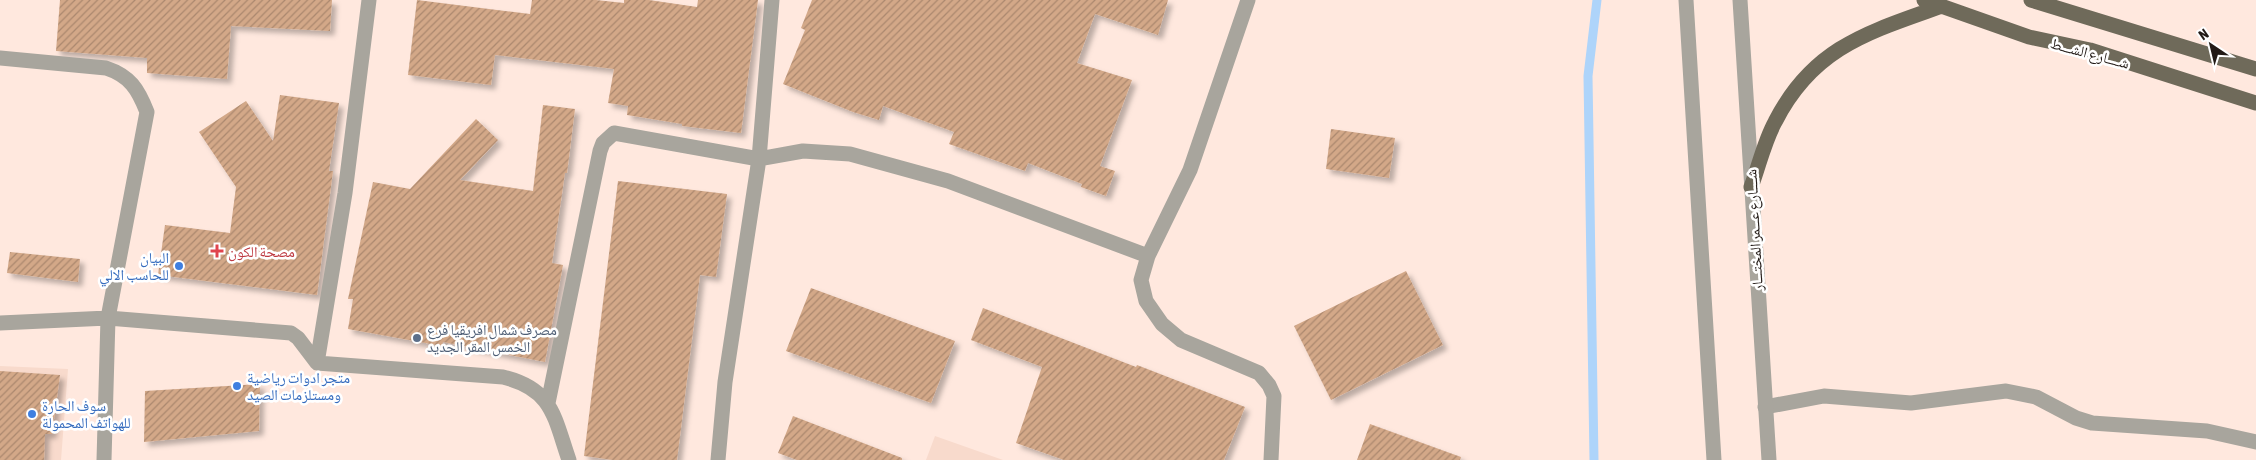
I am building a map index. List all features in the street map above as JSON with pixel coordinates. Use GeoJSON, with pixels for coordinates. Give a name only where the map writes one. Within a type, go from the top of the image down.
{"type":"FeatureCollection","features":[{"type":"Feature","properties":{"kind":"main road","name":"شــــارع الشـــط"},"geometry":{"type":"LineString","coordinates":[[1924,0],[2029,37],[2090,50],[2256,103]]}},
{"type":"Feature","properties":{"kind":"main road","name":"شــــارع الشـــط"},"geometry":{"type":"LineString","coordinates":[[2031,0],[2256,69]]}},
{"type":"Feature","properties":{"kind":"main road"},"geometry":{"type":"LineString","coordinates":[[1751,187],[1774,123],[1800,84],[1817,66],[1841,47],[1871,31],[1942,6]]}},
{"type":"Feature","properties":{"kind":"street"},"geometry":{"type":"LineString","coordinates":[[317,363],[345,193],[369,0]]}},
{"type":"Feature","properties":{"kind":"street"},"geometry":{"type":"LineString","coordinates":[[718,460],[725,382],[759,159],[772,0]]}},
{"type":"Feature","properties":{"kind":"street"},"geometry":{"type":"LineString","coordinates":[[1248,0],[1190,170],[1148,256],[1141,280],[1146,301],[1162,324],[1181,340],[1259,373],[1269,385],[1274,396],[1271,460]]}},
{"type":"Feature","properties":{"kind":"street"},"geometry":{"type":"LineString","coordinates":[[1686,0],[1714,460]]}},
{"type":"Feature","properties":{"kind":"street","name":"شــــارع عـــمر المختـــار"},"geometry":{"type":"LineString","coordinates":[[1740,0],[1769,460]]}},
{"type":"Feature","properties":{"kind":"street"},"geometry":{"type":"LineString","coordinates":[[0,58],[106,68],[121,73],[141,97],[147,112],[108,318],[104,460]]}},
{"type":"Feature","properties":{"kind":"street"},"geometry":{"type":"LineString","coordinates":[[548,403],[600,151],[608,138],[614,134],[759,159],[803,151],[850,154],[893,164],[948,181],[1148,256]]}},
{"type":"Feature","properties":{"kind":"street"},"geometry":{"type":"LineString","coordinates":[[0,323],[108,318],[291,333],[298,338],[317,363],[503,377],[521,381],[532,388],[548,403],[569,460]]}},
{"type":"Feature","properties":{"kind":"street"},"geometry":{"type":"LineString","coordinates":[[1765,406],[1824,396],[1911,403],[2006,391],[2036,397],[2076,418],[2092,423],[2208,432],[2256,442]]}},
{"type":"Feature","properties":{"kind":"shaded area","name":"سوف الحارة للهواتف المحمولة"},"geometry":{"type":"Polygon","coordinates":[[[0,366],[68,369],[61,460],[0,460],[0,366]]]}},
{"type":"Feature","properties":{"kind":"shaded area"},"geometry":{"type":"Polygon","coordinates":[[[935,436],[1003,460],[926,460],[935,436]]]}},
{"type":"Feature","properties":{"kind":"building"},"geometry":{"type":"Polygon","coordinates":[[[60,0],[332,0],[330,31],[231,26],[227,79],[147,73],[147,58],[56,51],[60,0]]]}},
{"type":"Feature","properties":{"kind":"building"},"geometry":{"type":"Polygon","coordinates":[[[417,0],[530,14],[532,0],[596,0],[624,3],[624,0],[649,0],[697,7],[698,0],[758,0],[741,133],[682,126],[682,124],[627,115],[628,106],[608,103],[614,69],[495,55],[491,85],[408,75],[417,0]]]}},
{"type":"Feature","properties":{"kind":"building"},"geometry":{"type":"Polygon","coordinates":[[[812,0],[1168,0],[1158,35],[1095,14],[1077,63],[1132,80],[1100,166],[1115,171],[1106,196],[1081,187],[1082,184],[1028,163],[1025,171],[949,144],[954,132],[883,106],[879,120],[853,112],[783,84],[805,30],[801,28],[812,0]]]}},
{"type":"Feature","properties":{"kind":"building"},"geometry":{"type":"Polygon","coordinates":[[[280,95],[339,103],[329,171],[333,171],[317,295],[158,275],[165,225],[230,233],[236,187],[199,132],[246,101],[273,141],[280,95]]]}},
{"type":"Feature","properties":{"kind":"building"},"geometry":{"type":"Polygon","coordinates":[[[543,105],[575,109],[567,173],[565,173],[552,263],[563,265],[545,362],[443,342],[442,346],[348,329],[353,299],[348,299],[373,182],[410,189],[476,119],[498,140],[460,180],[533,191],[543,105]]]}},
{"type":"Feature","properties":{"kind":"building"},"geometry":{"type":"Polygon","coordinates":[[[1331,129],[1395,138],[1389,178],[1326,169],[1331,129]]]}},
{"type":"Feature","properties":{"kind":"building"},"geometry":{"type":"Polygon","coordinates":[[[618,181],[727,194],[716,277],[700,275],[677,460],[613,460],[584,456],[618,181]]]}},
{"type":"Feature","properties":{"kind":"building"},"geometry":{"type":"Polygon","coordinates":[[[10,252],[80,259],[78,282],[7,273],[10,252]]]}},
{"type":"Feature","properties":{"kind":"building"},"geometry":{"type":"Polygon","coordinates":[[[1406,271],[1443,345],[1331,400],[1294,326],[1406,271]]]}},
{"type":"Feature","properties":{"kind":"building"},"geometry":{"type":"Polygon","coordinates":[[[811,288],[955,341],[931,403],[786,351],[811,288]]]}},
{"type":"Feature","properties":{"kind":"building"},"geometry":{"type":"Polygon","coordinates":[[[983,308],[1245,407],[1224,460],[1064,460],[1016,443],[1042,367],[971,340],[983,308]]]}},
{"type":"Feature","properties":{"kind":"building","name":"سوف الحارة للهواتف المحمولة"},"geometry":{"type":"Polygon","coordinates":[[[0,371],[60,375],[52,434],[45,434],[44,460],[0,460],[0,371]]]}},
{"type":"Feature","properties":{"kind":"building"},"geometry":{"type":"Polygon","coordinates":[[[260,384],[259,431],[144,442],[145,391],[260,384]]]}},
{"type":"Feature","properties":{"kind":"building"},"geometry":{"type":"Polygon","coordinates":[[[793,416],[902,458],[902,460],[797,460],[778,453],[793,416]]]}},
{"type":"Feature","properties":{"kind":"building"},"geometry":{"type":"Polygon","coordinates":[[[1370,424],[1461,457],[1460,460],[1357,460],[1370,424]]]}},
{"type":"Feature","properties":{"kind":"waterway"},"geometry":{"type":"LineString","coordinates":[[1594,460],[1588,76],[1597,0]]}},
{"type":"Feature","properties":{"kind":"place","name":"مصحة الكون"},"geometry":{"type":"Point","coordinates":[217,251]}},
{"type":"Feature","properties":{"kind":"place","name":"البيان للحاسب الالي"},"geometry":{"type":"Point","coordinates":[179,266]}},
{"type":"Feature","properties":{"kind":"place","name":"مصرف شمال افريقيا فرع الخمس المقر الجديد"},"geometry":{"type":"Point","coordinates":[417,338]}},
{"type":"Feature","properties":{"kind":"place","name":"متجر ادوات رياضية ومستلزمات الصيد"},"geometry":{"type":"Point","coordinates":[237,386]}},
{"type":"Feature","properties":{"kind":"place","name":"سوف الحارة للهواتف المحمولة"},"geometry":{"type":"Point","coordinates":[32,414]}}]}
